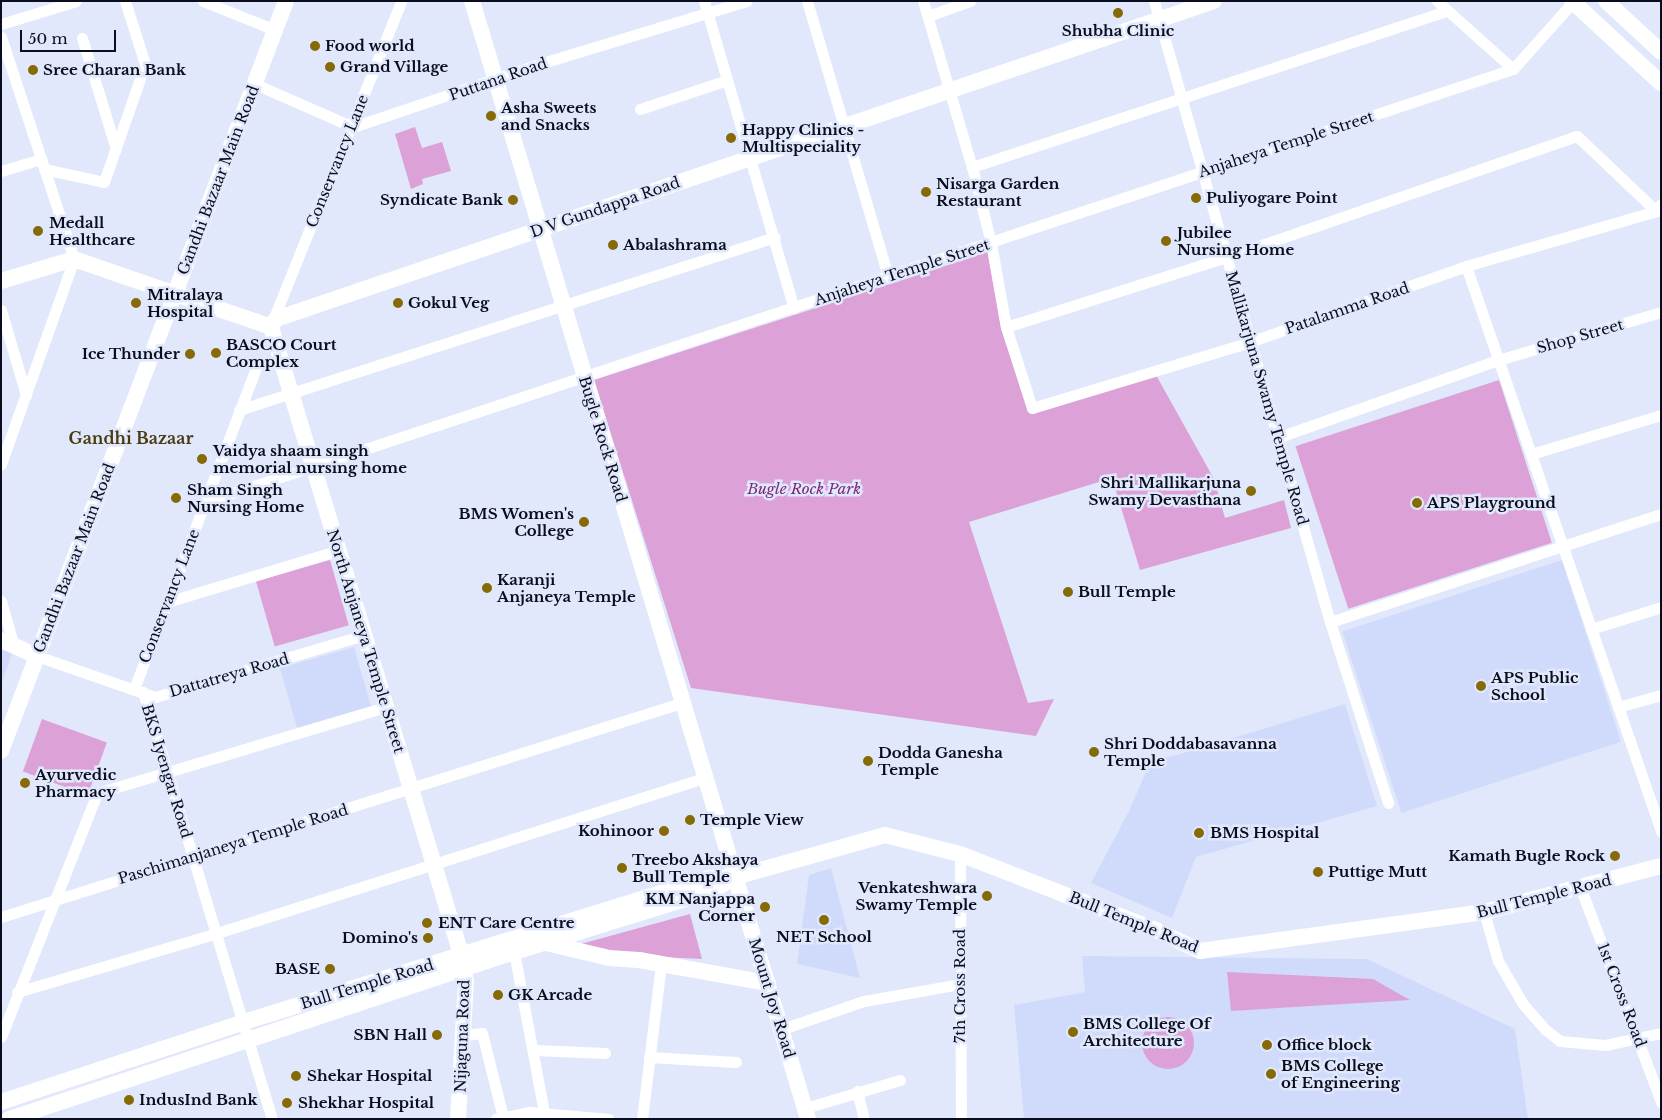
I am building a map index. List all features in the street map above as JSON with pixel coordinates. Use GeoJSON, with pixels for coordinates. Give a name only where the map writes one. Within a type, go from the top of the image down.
{"type":"FeatureCollection","features":[{"type":"Feature","properties":{"kind":"street"},"geometry":{"type":"LineString","coordinates":[[1,24],[76,1]]}},
{"type":"Feature","properties":{"kind":"street"},"geometry":{"type":"LineString","coordinates":[[1,171],[43,164],[104,182],[145,64],[125,1]]}},
{"type":"Feature","properties":{"kind":"street"},"geometry":{"type":"LineString","coordinates":[[203,1],[275,30]]}},
{"type":"Feature","properties":{"kind":"street","name":"Gandhi Bazaar Main Road"},"geometry":{"type":"LineString","coordinates":[[1,751],[286,1]]}},
{"type":"Feature","properties":{"kind":"street","name":"Conservancy Lane"},"geometry":{"type":"LineString","coordinates":[[272,324],[353,127],[401,1]]}},
{"type":"Feature","properties":{"kind":"street","name":"Bugle Rock Road"},"geometry":{"type":"LineString","coordinates":[[472,1],[735,877]]}},
{"type":"Feature","properties":{"kind":"street"},"geometry":{"type":"LineString","coordinates":[[704,1],[775,237],[794,308]]}},
{"type":"Feature","properties":{"kind":"street","name":"Puttana Road"},"geometry":{"type":"LineString","coordinates":[[353,127],[496,81],[539,64],[747,1]]}},
{"type":"Feature","properties":{"kind":"street"},"geometry":{"type":"LineString","coordinates":[[807,1],[888,277]]}},
{"type":"Feature","properties":{"kind":"street"},"geometry":{"type":"LineString","coordinates":[[924,1],[972,168],[991,243],[1006,326],[1227,256],[1577,136],[1658,208]]}},
{"type":"Feature","properties":{"kind":"street"},"geometry":{"type":"LineString","coordinates":[[928,16],[970,1]]}},
{"type":"Feature","properties":{"kind":"street","name":"Mallikarjuna Swamy Temple Road"},"geometry":{"type":"LineString","coordinates":[[1154,1],[1253,341],[1330,622],[1388,803]]}},
{"type":"Feature","properties":{"kind":"street","name":"D V Gundappa Road"},"geometry":{"type":"LineString","coordinates":[[272,324],[540,229],[1159,18],[1214,1]]}},
{"type":"Feature","properties":{"kind":"street"},"geometry":{"type":"LineString","coordinates":[[1437,1],[1513,69]]}},
{"type":"Feature","properties":{"kind":"street"},"geometry":{"type":"LineString","coordinates":[[1606,1],[1661,52]]}},
{"type":"Feature","properties":{"kind":"street"},"geometry":{"type":"LineString","coordinates":[[1573,2],[1661,83]]}},
{"type":"Feature","properties":{"kind":"street","name":"Anjaheya Temple Street"},"geometry":{"type":"LineString","coordinates":[[205,502],[1513,69],[1573,2]]}},
{"type":"Feature","properties":{"kind":"street"},"geometry":{"type":"LineString","coordinates":[[972,168],[1447,11]]}},
{"type":"Feature","properties":{"kind":"street"},"geometry":{"type":"LineString","coordinates":[[1,37],[74,259],[1,464]]}},
{"type":"Feature","properties":{"kind":"street"},"geometry":{"type":"LineString","coordinates":[[82,38],[116,149]]}},
{"type":"Feature","properties":{"kind":"street"},"geometry":{"type":"LineString","coordinates":[[640,110],[728,80]]}},
{"type":"Feature","properties":{"kind":"street"},"geometry":{"type":"LineString","coordinates":[[254,84],[353,127]]}},
{"type":"Feature","properties":{"kind":"street","name":"Patalamma Road"},"geometry":{"type":"LineString","coordinates":[[1006,326],[1032,408],[1253,341],[1466,266],[1658,208]]}},
{"type":"Feature","properties":{"kind":"street"},"geometry":{"type":"LineString","coordinates":[[239,410],[562,304],[775,237]]}},
{"type":"Feature","properties":{"kind":"street"},"geometry":{"type":"LineString","coordinates":[[1,280],[74,259],[175,294],[272,324]]}},
{"type":"Feature","properties":{"kind":"street"},"geometry":{"type":"LineString","coordinates":[[1466,266],[1661,831]]}},
{"type":"Feature","properties":{"kind":"street"},"geometry":{"type":"LineString","coordinates":[[1,310],[26,395]]}},
{"type":"Feature","properties":{"kind":"street","name":"Shop Street"},"geometry":{"type":"LineString","coordinates":[[1279,436],[1498,360],[1661,312]]}},
{"type":"Feature","properties":{"kind":"street","name":"North Anjaneya Temple Street"},"geometry":{"type":"LineString","coordinates":[[272,324],[462,962]]}},
{"type":"Feature","properties":{"kind":"street","name":"Conservancy Lane"},"geometry":{"type":"LineString","coordinates":[[138,691],[167,602],[258,362]]}},
{"type":"Feature","properties":{"kind":"street"},"geometry":{"type":"LineString","coordinates":[[1530,454],[1661,415]]}},
{"type":"Feature","properties":{"kind":"street"},"geometry":{"type":"LineString","coordinates":[[1330,622],[1563,548],[1661,514]]}},
{"type":"Feature","properties":{"kind":"street"},"geometry":{"type":"LineString","coordinates":[[167,602],[339,550]]}},
{"type":"Feature","properties":{"kind":"street"},"geometry":{"type":"LineString","coordinates":[[1,601],[8,643],[37,656]]}},
{"type":"Feature","properties":{"kind":"street"},"geometry":{"type":"LineString","coordinates":[[1591,629],[1661,607]]}},
{"type":"Feature","properties":{"kind":"street","name":"Dattatreya Road"},"geometry":{"type":"LineString","coordinates":[[37,656],[155,696],[364,635]]}},
{"type":"Feature","properties":{"kind":"street","name":"BKS Iyengar Road"},"geometry":{"type":"LineString","coordinates":[[138,691],[167,773],[250,1040],[272,1119]]}},
{"type":"Feature","properties":{"kind":"street"},"geometry":{"type":"LineString","coordinates":[[1618,708],[1661,694]]}},
{"type":"Feature","properties":{"kind":"street","name":"Paschimanjaneya Temple Road"},"geometry":{"type":"LineString","coordinates":[[1,917],[192,855],[411,789],[682,703]]}},
{"type":"Feature","properties":{"kind":"street"},"geometry":{"type":"LineString","coordinates":[[1,1037],[17,992],[57,900],[97,793],[386,707]]}},
{"type":"Feature","properties":{"kind":"street"},"geometry":{"type":"LineString","coordinates":[[17,992],[217,933],[704,778]]}},
{"type":"Feature","properties":{"kind":"street","name":"Bull Temple Road"},"geometry":{"type":"LineString","coordinates":[[9,1119],[250,1040],[462,962],[708,878],[735,877],[885,835],[960,854],[1156,930],[1200,951],[1484,912],[1581,889],[1661,866]]}},
{"type":"Feature","properties":{"kind":"street","name":"7th Cross Road"},"geometry":{"type":"LineString","coordinates":[[960,854],[961,1119]]}},
{"type":"Feature","properties":{"kind":"street","name":"Bull Temple Road"},"geometry":{"type":"LineString","coordinates":[[1,1102],[244,1022],[462,962],[514,952],[544,943],[714,890],[735,877]]}},
{"type":"Feature","properties":{"kind":"street","name":"Mount Joy Road"},"geometry":{"type":"LineString","coordinates":[[735,877],[807,1114]]}},
{"type":"Feature","properties":{"kind":"street","name":"1st Cross Road"},"geometry":{"type":"LineString","coordinates":[[1581,889],[1639,1039],[1661,1102]]}},
{"type":"Feature","properties":{"kind":"street"},"geometry":{"type":"LineString","coordinates":[[1484,912],[1498,961],[1523,1004],[1546,1030],[1560,1041],[1604,1046],[1661,1033]]}},
{"type":"Feature","properties":{"kind":"street"},"geometry":{"type":"LineString","coordinates":[[544,943],[609,958],[661,964],[768,983]]}},
{"type":"Feature","properties":{"kind":"street"},"geometry":{"type":"LineString","coordinates":[[514,952],[534,1050],[544,1113]]}},
{"type":"Feature","properties":{"kind":"street","name":"Nijaguna Road"},"geometry":{"type":"LineString","coordinates":[[458,1119],[464,1035],[462,962]]}},
{"type":"Feature","properties":{"kind":"street"},"geometry":{"type":"LineString","coordinates":[[642,1119],[661,964]]}},
{"type":"Feature","properties":{"kind":"street"},"geometry":{"type":"LineString","coordinates":[[782,1029],[864,1001],[960,984]]}},
{"type":"Feature","properties":{"kind":"street"},"geometry":{"type":"LineString","coordinates":[[464,1035],[482,1032],[500,1118],[530,1112],[569,1117],[609,1119]]}},
{"type":"Feature","properties":{"kind":"street"},"geometry":{"type":"LineString","coordinates":[[534,1050],[605,1053]]}},
{"type":"Feature","properties":{"kind":"street"},"geometry":{"type":"LineString","coordinates":[[649,1057],[736,1062]]}},
{"type":"Feature","properties":{"kind":"street"},"geometry":{"type":"LineString","coordinates":[[807,1114],[857,1091],[900,1080]]}},
{"type":"Feature","properties":{"kind":"street"},"geometry":{"type":"LineString","coordinates":[[857,1091],[864,1119]]}},
{"type":"Feature","properties":{"kind":"shaded area","name":"APS Public School"},"geometry":{"type":"Polygon","coordinates":[[[1562,560],[1621,742],[1401,813],[1342,631],[1562,560]]]}},
{"type":"Feature","properties":{"kind":"shaded area"},"geometry":{"type":"Polygon","coordinates":[[[1,647],[13,651],[1,685],[1,647]]]}},
{"type":"Feature","properties":{"kind":"shaded area"},"geometry":{"type":"Polygon","coordinates":[[[354,647],[371,707],[297,728],[280,668],[354,647]]]}},
{"type":"Feature","properties":{"kind":"shaded area","name":"BMS Hospital"},"geometry":{"type":"Polygon","coordinates":[[[1345,704],[1377,806],[1196,857],[1172,918],[1091,883],[1130,809],[1151,760],[1177,755],[1345,704]]]}},
{"type":"Feature","properties":{"kind":"shaded area","name":"NET School"},"geometry":{"type":"Polygon","coordinates":[[[831,868],[860,978],[797,964],[809,875],[831,868]]]}},
{"type":"Feature","properties":{"kind":"shaded area","name":"BMS College of Engineering"},"geometry":{"type":"Polygon","coordinates":[[[1082,956],[1367,959],[1515,1029],[1528,1119],[1024,1119],[1014,1005],[1085,992],[1082,956]]]}},
{"type":"Feature","properties":{"kind":"green space"},"geometry":{"type":"Polygon","coordinates":[[[415,127],[422,148],[442,142],[451,171],[422,179],[423,184],[411,189],[395,134],[415,127]]]}},
{"type":"Feature","properties":{"kind":"green space","name":"Bugle Rock Park"},"geometry":{"type":"Polygon","coordinates":[[[988,252],[1001,328],[1030,414],[1156,375],[1214,479],[1225,518],[1284,500],[1291,528],[1140,570],[1112,478],[969,522],[1028,703],[1054,699],[1036,736],[691,688],[594,380],[988,252]]]}},
{"type":"Feature","properties":{"kind":"green space"},"geometry":{"type":"Polygon","coordinates":[[[1499,380],[1552,543],[1348,609],[1295,446],[1499,380]]]}},
{"type":"Feature","properties":{"kind":"green space"},"geometry":{"type":"Polygon","coordinates":[[[330,560],[349,625],[275,647],[256,581],[330,560]]]}},
{"type":"Feature","properties":{"kind":"green space"},"geometry":{"type":"Polygon","coordinates":[[[42,719],[107,743],[88,795],[23,772],[42,719]]]}},
{"type":"Feature","properties":{"kind":"green space"},"geometry":{"type":"Polygon","coordinates":[[[690,914],[702,959],[640,956],[577,945],[690,914]]]}},
{"type":"Feature","properties":{"kind":"green space"},"geometry":{"type":"Polygon","coordinates":[[[1227,972],[1373,979],[1410,1000],[1231,1011],[1227,972]]]}},
{"type":"Feature","properties":{"kind":"green space"},"geometry":{"type":"Polygon","coordinates":[[[1168,1017],[1178,1019],[1186,1025],[1192,1033],[1194,1043],[1192,1053],[1186,1061],[1178,1067],[1168,1069],[1158,1067],[1150,1061],[1144,1053],[1142,1043],[1144,1033],[1150,1025],[1158,1019],[1168,1017]]]}},
{"type":"Feature","properties":{"kind":"place","name":"Shubha Clinic"},"geometry":{"type":"Point","coordinates":[1118,13]}},
{"type":"Feature","properties":{"kind":"place","name":"Food world"},"geometry":{"type":"Point","coordinates":[315,46]}},
{"type":"Feature","properties":{"kind":"place","name":"Grand Village"},"geometry":{"type":"Point","coordinates":[330,67]}},
{"type":"Feature","properties":{"kind":"place","name":"Sree Charan Bank"},"geometry":{"type":"Point","coordinates":[33,70]}},
{"type":"Feature","properties":{"kind":"place","name":"Asha Sweets and Snacks"},"geometry":{"type":"Point","coordinates":[491,116]}},
{"type":"Feature","properties":{"kind":"place","name":"Happy Clinics - Multispeciality"},"geometry":{"type":"Point","coordinates":[731,138]}},
{"type":"Feature","properties":{"kind":"place","name":"Nisarga Garden Restaurant"},"geometry":{"type":"Point","coordinates":[926,192]}},
{"type":"Feature","properties":{"kind":"place","name":"Puliyogare Point"},"geometry":{"type":"Point","coordinates":[1196,198]}},
{"type":"Feature","properties":{"kind":"place","name":"Syndicate Bank"},"geometry":{"type":"Point","coordinates":[513,200]}},
{"type":"Feature","properties":{"kind":"place","name":"Medall Healthcare"},"geometry":{"type":"Point","coordinates":[38,231]}},
{"type":"Feature","properties":{"kind":"place","name":"Jubilee Nursing Home"},"geometry":{"type":"Point","coordinates":[1166,241]}},
{"type":"Feature","properties":{"kind":"place","name":"Abalashrama"},"geometry":{"type":"Point","coordinates":[613,245]}},
{"type":"Feature","properties":{"kind":"place","name":"Mitralaya Hospital"},"geometry":{"type":"Point","coordinates":[136,303]}},
{"type":"Feature","properties":{"kind":"place","name":"Gokul Veg"},"geometry":{"type":"Point","coordinates":[398,303]}},
{"type":"Feature","properties":{"kind":"place","name":"BASCO Court Complex"},"geometry":{"type":"Point","coordinates":[216,353]}},
{"type":"Feature","properties":{"kind":"place","name":"Ice Thunder"},"geometry":{"type":"Point","coordinates":[190,354]}},
{"type":"Feature","properties":{"kind":"place","name":"Vaidya shaam singh memorial nursing home"},"geometry":{"type":"Point","coordinates":[202,459]}},
{"type":"Feature","properties":{"kind":"place","name":"Shri Mallikarjuna Swamy Devasthana"},"geometry":{"type":"Point","coordinates":[1251,491]}},
{"type":"Feature","properties":{"kind":"place","name":"Sham Singh Nursing Home"},"geometry":{"type":"Point","coordinates":[176,498]}},
{"type":"Feature","properties":{"kind":"place","name":"APS Playground"},"geometry":{"type":"Point","coordinates":[1417,503]}},
{"type":"Feature","properties":{"kind":"place","name":"BMS Women's College"},"geometry":{"type":"Point","coordinates":[584,522]}},
{"type":"Feature","properties":{"kind":"place","name":"Karanji Anjaneya Temple"},"geometry":{"type":"Point","coordinates":[487,588]}},
{"type":"Feature","properties":{"kind":"place","name":"Bull Temple"},"geometry":{"type":"Point","coordinates":[1068,592]}},
{"type":"Feature","properties":{"kind":"place","name":"APS Public School"},"geometry":{"type":"Point","coordinates":[1481,686]}},
{"type":"Feature","properties":{"kind":"place","name":"Shri Doddabasavanna Temple"},"geometry":{"type":"Point","coordinates":[1094,752]}},
{"type":"Feature","properties":{"kind":"place","name":"Dodda Ganesha Temple"},"geometry":{"type":"Point","coordinates":[868,761]}},
{"type":"Feature","properties":{"kind":"place","name":"Ayurvedic Pharmacy"},"geometry":{"type":"Point","coordinates":[25,783]}},
{"type":"Feature","properties":{"kind":"place","name":"Temple View"},"geometry":{"type":"Point","coordinates":[690,820]}},
{"type":"Feature","properties":{"kind":"place","name":"Kohinoor"},"geometry":{"type":"Point","coordinates":[664,831]}},
{"type":"Feature","properties":{"kind":"place","name":"BMS Hospital"},"geometry":{"type":"Point","coordinates":[1199,833]}},
{"type":"Feature","properties":{"kind":"place","name":"Kamath Bugle Rock"},"geometry":{"type":"Point","coordinates":[1615,856]}},
{"type":"Feature","properties":{"kind":"place","name":"Treebo Akshaya Bull Temple"},"geometry":{"type":"Point","coordinates":[622,868]}},
{"type":"Feature","properties":{"kind":"place","name":"Puttige Mutt"},"geometry":{"type":"Point","coordinates":[1318,872]}},
{"type":"Feature","properties":{"kind":"place","name":"Venkateshwara Swamy Temple"},"geometry":{"type":"Point","coordinates":[987,896]}},
{"type":"Feature","properties":{"kind":"place","name":"KM Nanjappa Corner"},"geometry":{"type":"Point","coordinates":[765,907]}},
{"type":"Feature","properties":{"kind":"place","name":"NET School"},"geometry":{"type":"Point","coordinates":[824,920]}},
{"type":"Feature","properties":{"kind":"place","name":"ENT Care Centre"},"geometry":{"type":"Point","coordinates":[427,923]}},
{"type":"Feature","properties":{"kind":"place","name":"Domino's"},"geometry":{"type":"Point","coordinates":[428,938]}},
{"type":"Feature","properties":{"kind":"place","name":"BASE"},"geometry":{"type":"Point","coordinates":[330,969]}},
{"type":"Feature","properties":{"kind":"place","name":"GK Arcade"},"geometry":{"type":"Point","coordinates":[498,995]}},
{"type":"Feature","properties":{"kind":"place","name":"BMS College Of Architecture"},"geometry":{"type":"Point","coordinates":[1073,1032]}},
{"type":"Feature","properties":{"kind":"place","name":"SBN Hall"},"geometry":{"type":"Point","coordinates":[437,1035]}},
{"type":"Feature","properties":{"kind":"place","name":"Office block"},"geometry":{"type":"Point","coordinates":[1267,1045]}},
{"type":"Feature","properties":{"kind":"place","name":"BMS College of Engineering"},"geometry":{"type":"Point","coordinates":[1271,1074]}},
{"type":"Feature","properties":{"kind":"place","name":"Shekar Hospital"},"geometry":{"type":"Point","coordinates":[296,1076]}},
{"type":"Feature","properties":{"kind":"place","name":"IndusInd Bank"},"geometry":{"type":"Point","coordinates":[129,1100]}},
{"type":"Feature","properties":{"kind":"place","name":"Shekhar Hospital"},"geometry":{"type":"Point","coordinates":[287,1103]}},
{"type":"Feature","properties":{"kind":"district","name":"Gandhi Bazaar"},"geometry":{"type":"Point","coordinates":[131,438]}}]}
